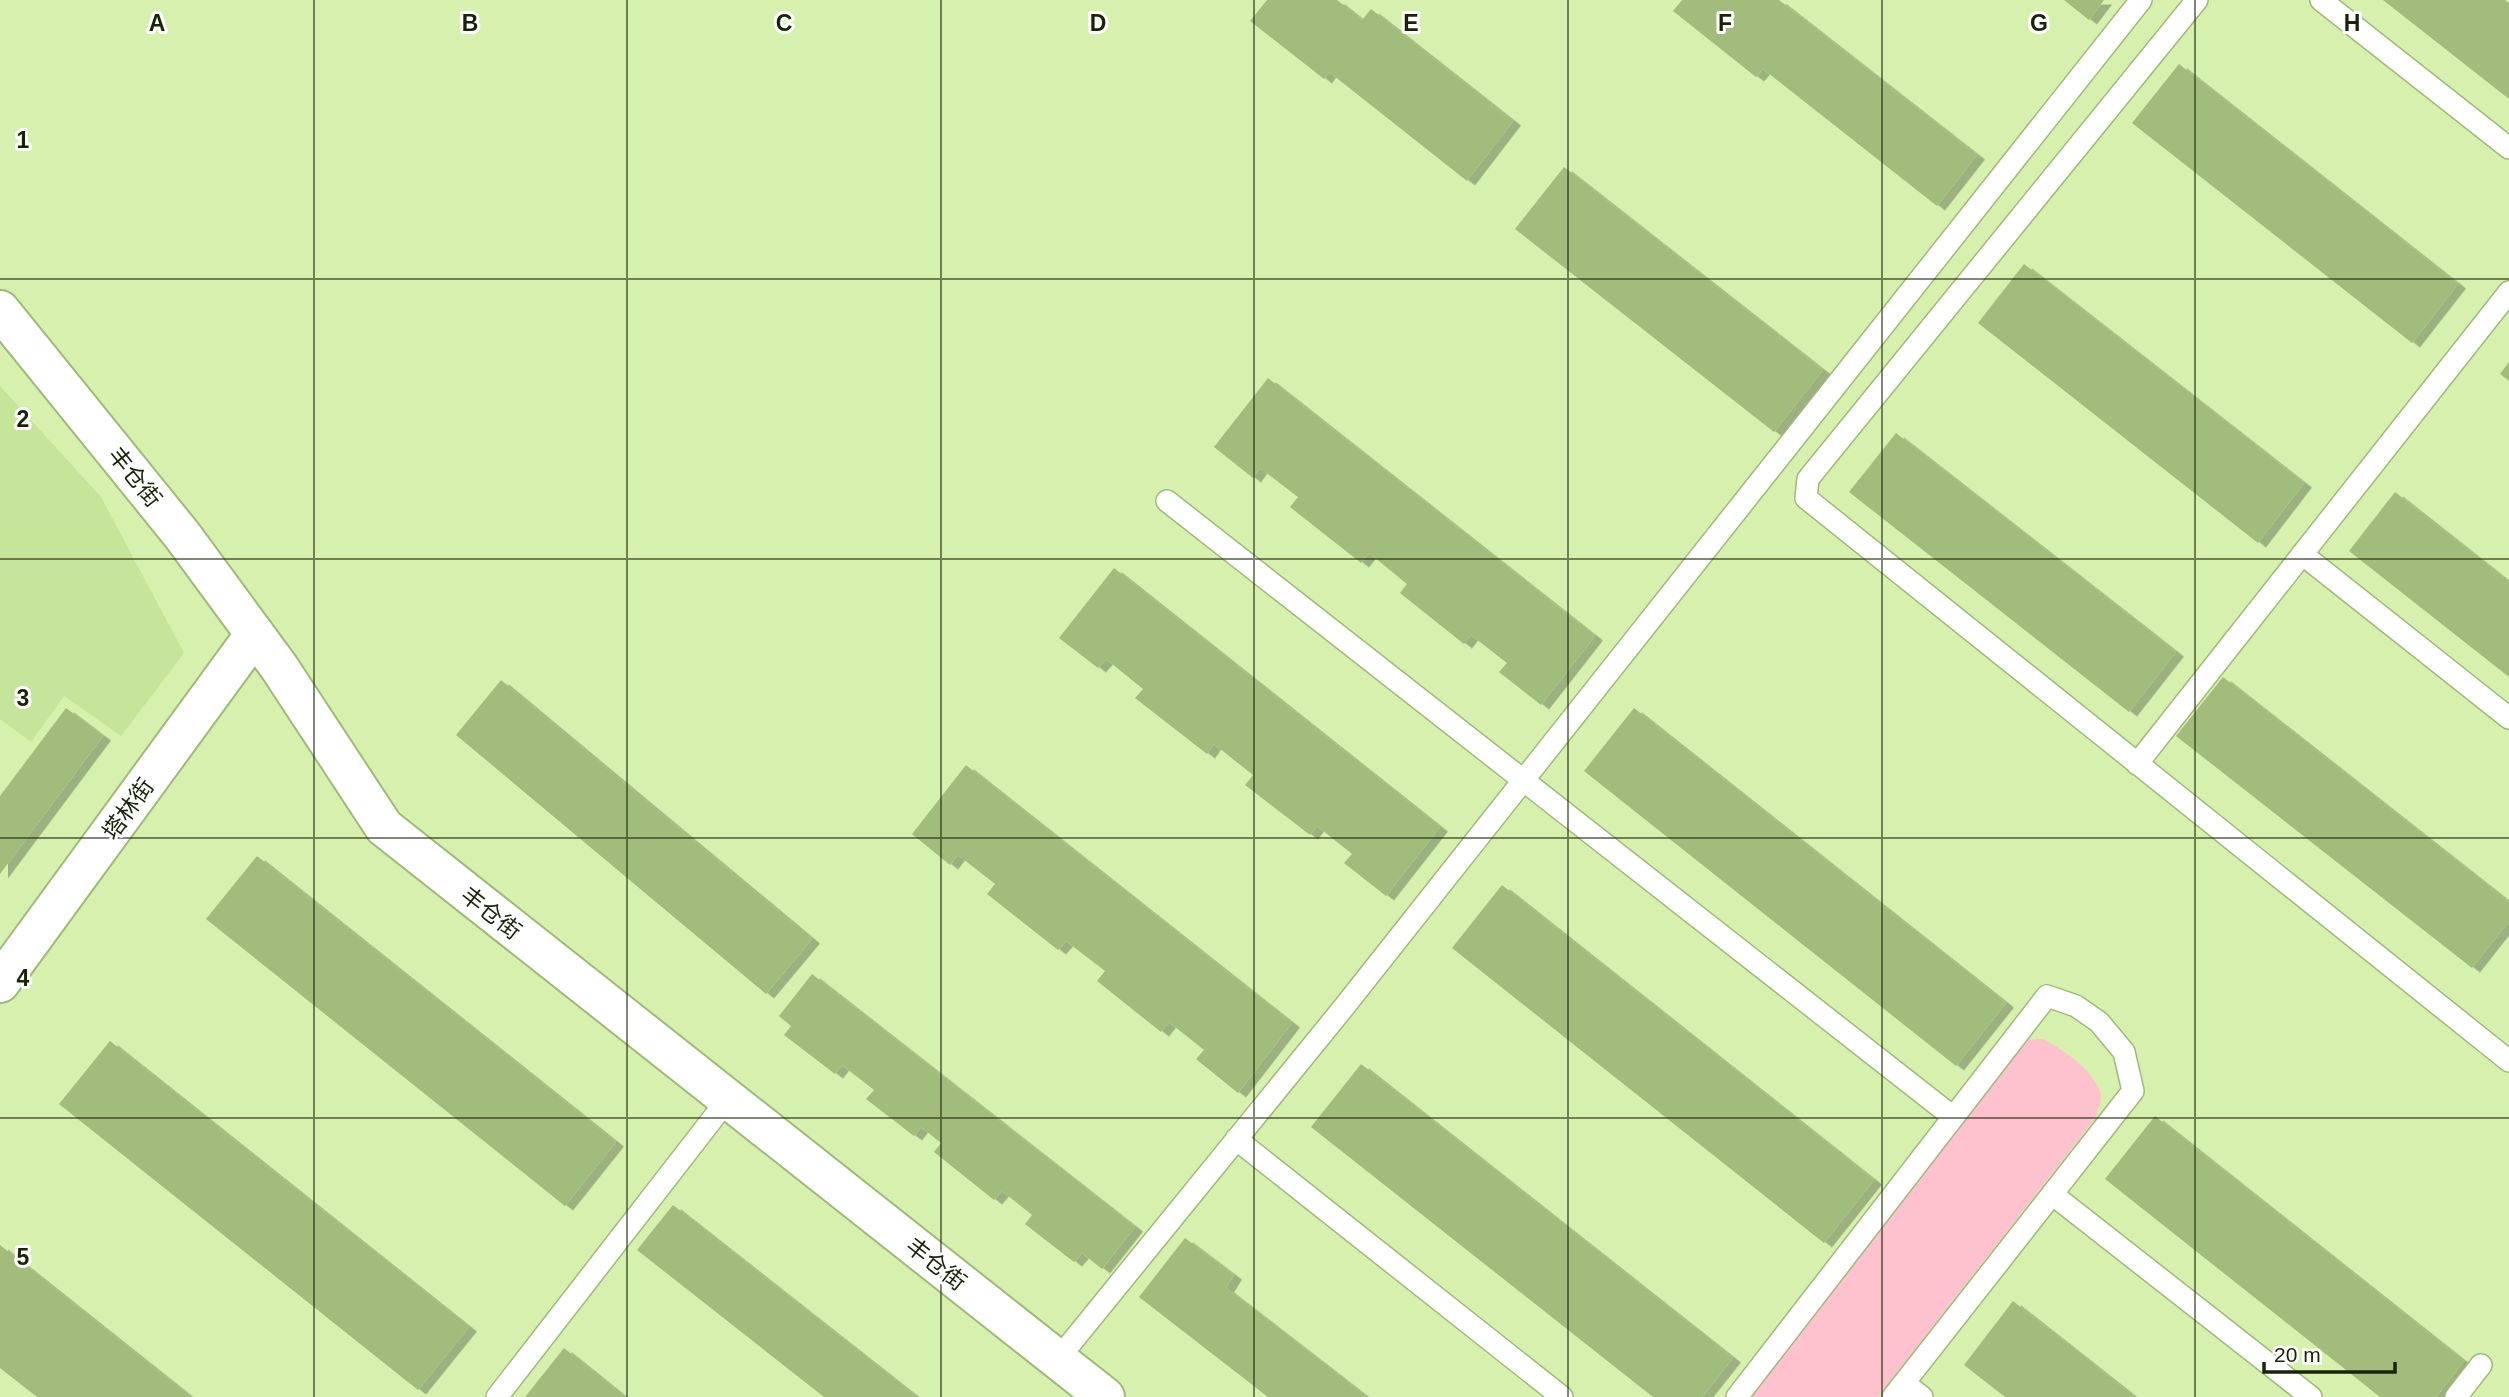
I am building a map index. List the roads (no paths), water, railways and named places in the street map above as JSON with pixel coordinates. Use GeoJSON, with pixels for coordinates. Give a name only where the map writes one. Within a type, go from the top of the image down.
{"type":"FeatureCollection","features":[{"type":"Feature","properties":{"kind":"street","name":"丰仓街"},"geometry":{"type":"LineString","coordinates":[[0,310],[182,535],[255,634],[384,827],[1105,1397]]}},
{"type":"Feature","properties":{"kind":"street","name":"塔林街"},"geometry":{"type":"LineString","coordinates":[[0,983],[255,634]]}},
{"type":"Feature","properties":{"kind":"lane"},"geometry":{"type":"LineString","coordinates":[[1058,1359],[1523,780],[2141,0]]}},
{"type":"Feature","properties":{"kind":"lane"},"geometry":{"type":"LineString","coordinates":[[2197,0],[1808,479],[1806,498],[2509,1061]]}},
{"type":"Feature","properties":{"kind":"lane"},"geometry":{"type":"LineString","coordinates":[[2321,0],[2509,148]]}},
{"type":"Feature","properties":{"kind":"lane"},"geometry":{"type":"LineString","coordinates":[[2137,764],[2509,292]]}},
{"type":"Feature","properties":{"kind":"lane"},"geometry":{"type":"LineString","coordinates":[[1167,501],[1953,1117]]}},
{"type":"Feature","properties":{"kind":"lane"},"geometry":{"type":"LineString","coordinates":[[2302,554],[2509,718]]}},
{"type":"Feature","properties":{"kind":"lane"},"geometry":{"type":"LineString","coordinates":[[1737,1397],[2047,996],[2076,1006],[2099,1022],[2124,1052],[2133,1091],[1899,1390],[1922,1397]]}},
{"type":"Feature","properties":{"kind":"lane"},"geometry":{"type":"LineString","coordinates":[[497,1397],[728,1100]]}},
{"type":"Feature","properties":{"kind":"lane"},"geometry":{"type":"LineString","coordinates":[[1236,1139],[1562,1397]]}},
{"type":"Feature","properties":{"kind":"lane"},"geometry":{"type":"LineString","coordinates":[[2052,1194],[2311,1397]]}},
{"type":"Feature","properties":{"kind":"lane"},"geometry":{"type":"LineString","coordinates":[[2456,1397],[2482,1365]]}}]}
